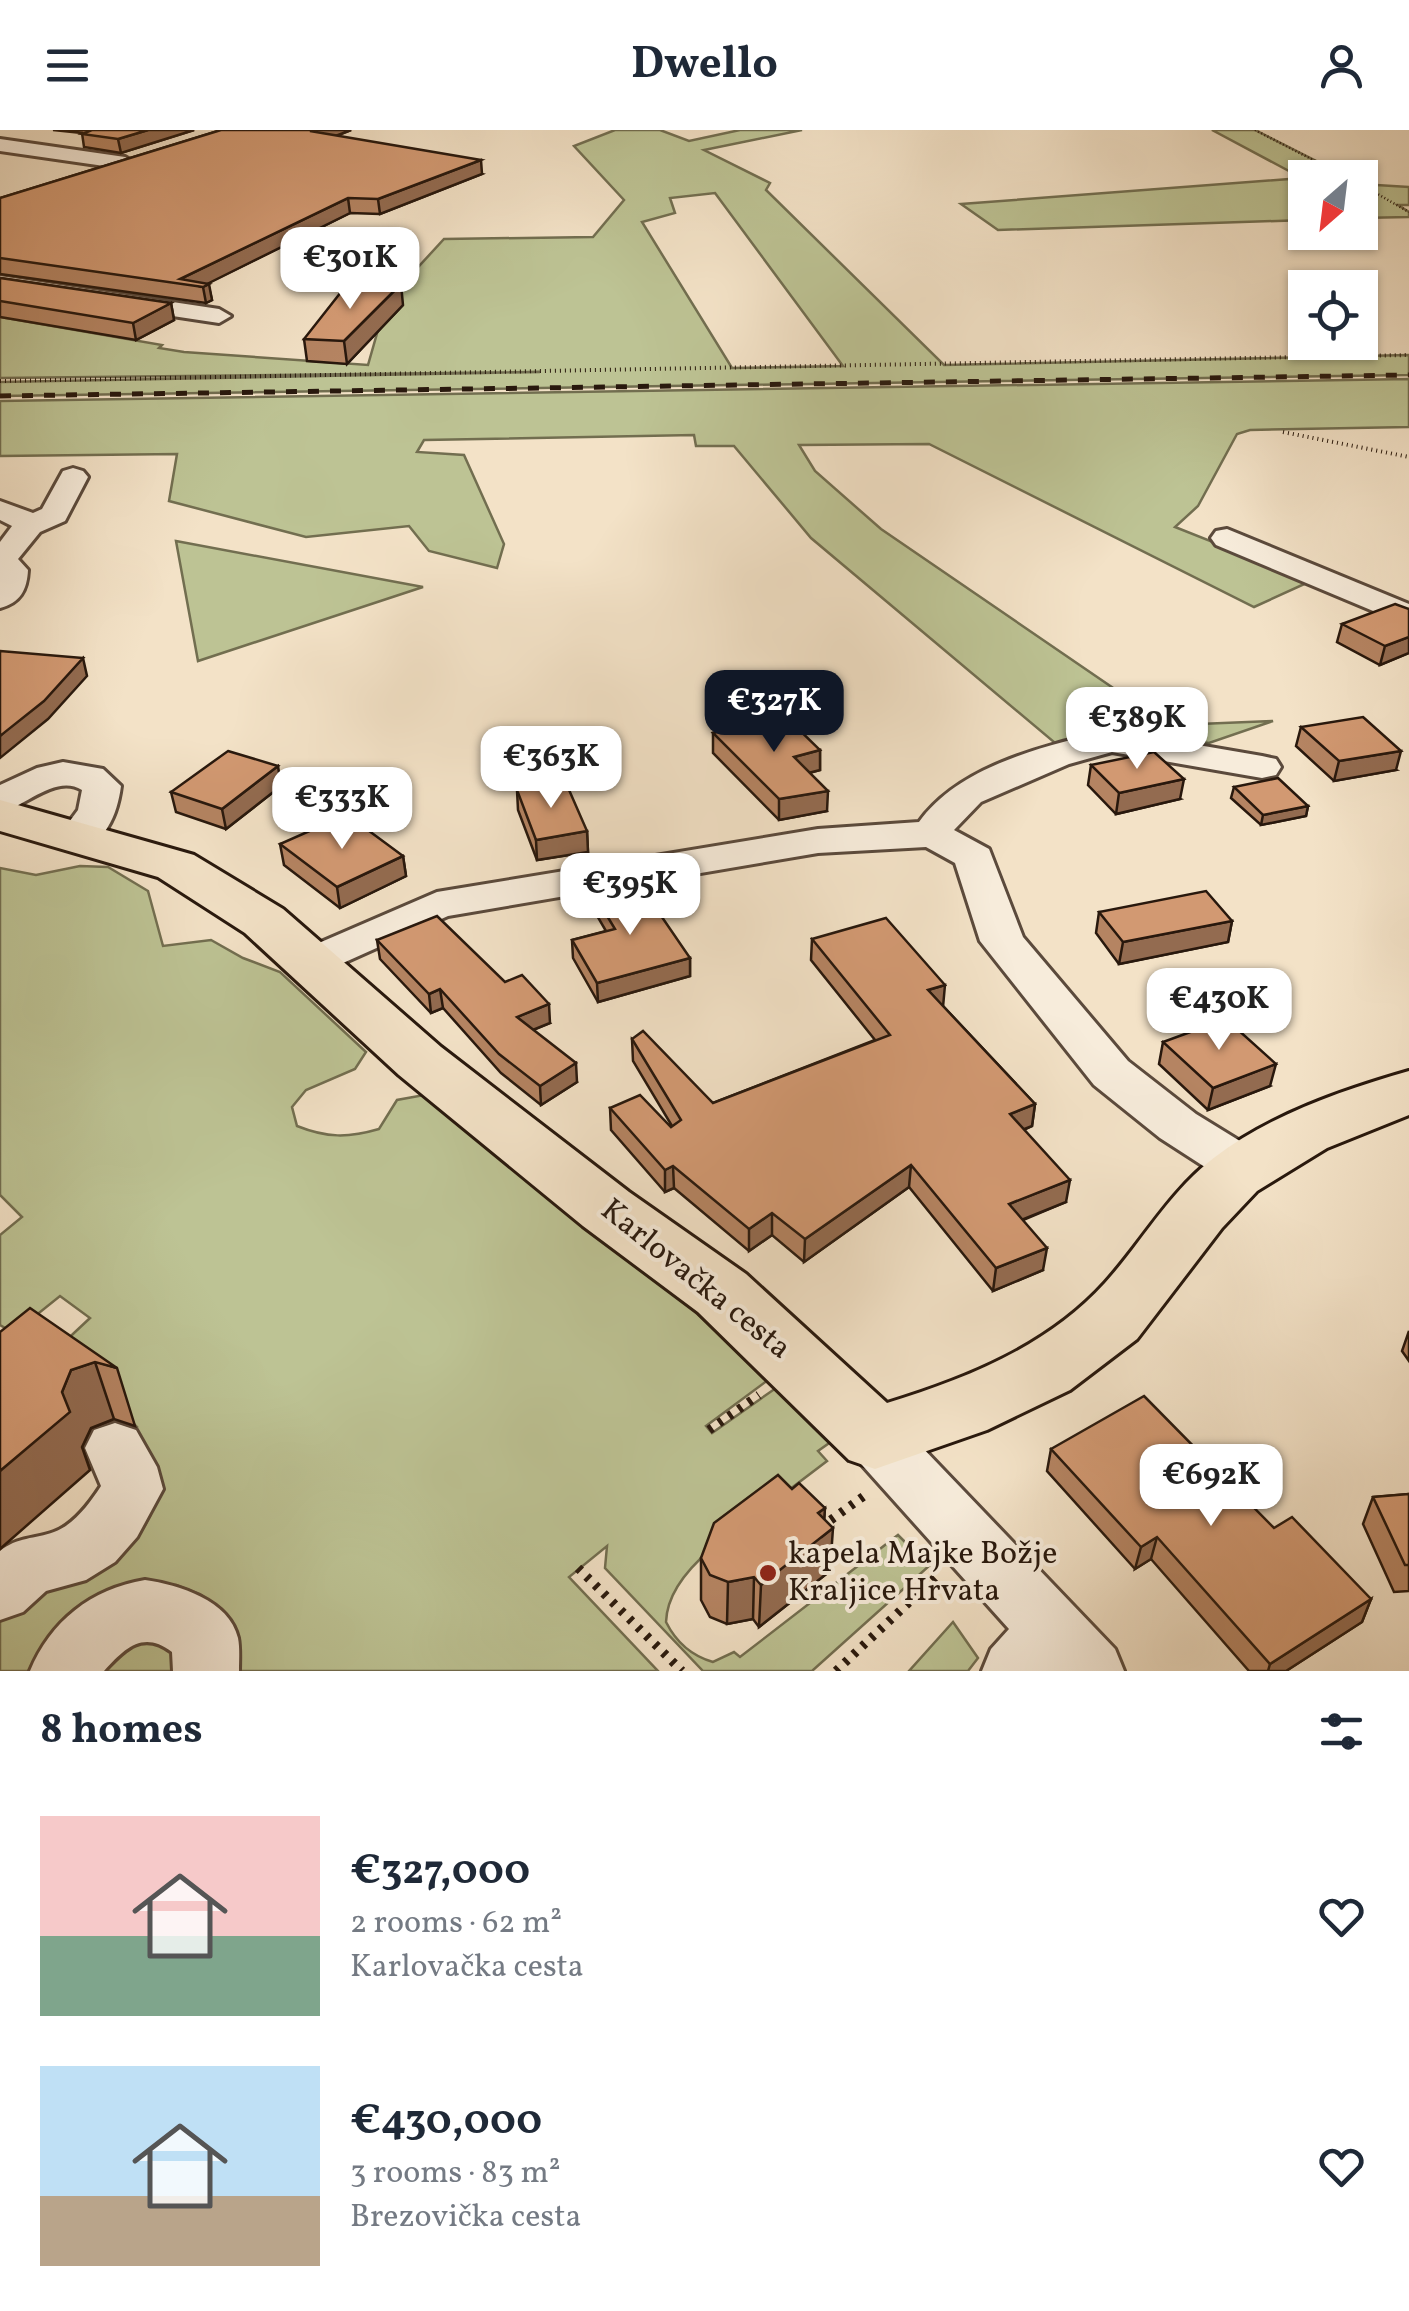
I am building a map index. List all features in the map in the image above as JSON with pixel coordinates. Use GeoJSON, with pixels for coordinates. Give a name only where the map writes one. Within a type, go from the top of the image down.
{"type":"FeatureCollection","features":[{"type":"Feature","properties":{"kind":"main road"},"geometry":{"type":"LineString","coordinates":[[72,180],[152,154]]}},
{"type":"Feature","properties":{"kind":"main road","name":"Karlovačka cesta"},"geometry":{"type":"LineString","coordinates":[[0,816],[176,866],[224,894],[314,962],[420,1061],[606,1209],[722,1293],[872,1465]]}},
{"type":"Feature","properties":{"kind":"main road"},"geometry":{"type":"LineString","coordinates":[[872,1465],[930,1420],[1026,1380],[1098,1333],[1148,1278],[1215,1192],[1243,1167],[1314,1128],[1409,1092]]}},
{"type":"Feature","properties":{"kind":"street"},"geometry":{"type":"LineString","coordinates":[[0,145],[125,163]]}},
{"type":"Feature","properties":{"kind":"street"},"geometry":{"type":"LineString","coordinates":[[0,283],[219,316]]}},
{"type":"Feature","properties":{"kind":"street"},"geometry":{"type":"LineString","coordinates":[[0,598],[11,586],[12,570],[0,561],[21,539],[13,518],[54,515],[73,477]]}},
{"type":"Feature","properties":{"kind":"street"},"geometry":{"type":"LineString","coordinates":[[1227,538],[1409,616]]}},
{"type":"Feature","properties":{"kind":"street"},"geometry":{"type":"LineString","coordinates":[[930,835],[950,808],[967,794],[1056,756],[1110,741],[1262,767]]}},
{"type":"Feature","properties":{"kind":"street"},"geometry":{"type":"LineString","coordinates":[[0,801],[60,772],[95,780],[102,786],[98,812],[78,837]]}},
{"type":"Feature","properties":{"kind":"street"},"geometry":{"type":"LineString","coordinates":[[314,962],[438,905],[818,841],[930,835],[954,843],[974,858],[1002,941],[1111,1073],[1178,1126],[1243,1167]]}},
{"type":"Feature","properties":{"kind":"street"},"geometry":{"type":"LineString","coordinates":[[0,1591],[30,1564],[64,1560],[93,1542],[115,1518],[132,1489],[128,1467],[115,1448]]}},
{"type":"Feature","properties":{"kind":"street","name":"Karlovačka cesta"},"geometry":{"type":"LineString","coordinates":[[872,1465],[1052,1657]]}},
{"type":"Feature","properties":{"kind":"street"},"geometry":{"type":"LineString","coordinates":[[63,1671],[100,1628],[130,1612],[157,1608],[184,1618],[205,1638],[206,1671]]}},
{"type":"Feature","properties":{"kind":"path"},"geometry":{"type":"LineString","coordinates":[[1255,130],[1313,160]]}},
{"type":"Feature","properties":{"kind":"path"},"geometry":{"type":"LineString","coordinates":[[1378,194],[1409,212]]}},
{"type":"Feature","properties":{"kind":"path"},"geometry":{"type":"LineString","coordinates":[[0,381],[1409,354]]}},
{"type":"Feature","properties":{"kind":"path"},"geometry":{"type":"LineString","coordinates":[[1282,432],[1409,457]]}},
{"type":"Feature","properties":{"kind":"path"},"geometry":{"type":"LineString","coordinates":[[808,1537],[872,1465]]}},
{"type":"Feature","properties":{"kind":"path"},"geometry":{"type":"LineString","coordinates":[[578,1568],[682,1671]]}},
{"type":"Feature","properties":{"kind":"path"},"geometry":{"type":"LineString","coordinates":[[836,1671],[942,1572]]}},
{"type":"Feature","properties":{"kind":"green space"},"geometry":{"type":"Polygon","coordinates":[[[615,130],[660,130],[689,141],[740,130],[802,130],[704,150],[770,183],[766,190],[944,365],[1288,358],[1378,360],[1378,356],[1409,355],[1409,375],[0,396],[0,382],[540,372],[0,378],[0,317],[184,352],[368,365],[386,302],[444,239],[593,237],[624,200],[574,146],[615,130]],[[715,193],[670,198],[675,213],[642,222],[732,368],[843,366],[715,193]]]}},
{"type":"Feature","properties":{"kind":"green space"},"geometry":{"type":"Polygon","coordinates":[[[1212,130],[1255,130],[1314,160],[1288,160],[1288,171],[1212,130]]]}},
{"type":"Feature","properties":{"kind":"green space"},"geometry":{"type":"Polygon","coordinates":[[[1288,179],[1288,221],[998,230],[961,204],[1288,179]]]}},
{"type":"Feature","properties":{"kind":"green space"},"geometry":{"type":"Polygon","coordinates":[[[1378,185],[1409,187],[1409,205],[1398,205],[1409,212],[1409,217],[1378,218],[1378,185]]]}},
{"type":"Feature","properties":{"kind":"green space"},"geometry":{"type":"Polygon","coordinates":[[[1409,379],[1409,427],[1250,430],[1237,434],[1198,506],[1175,527],[1311,581],[1254,607],[929,444],[799,445],[815,471],[881,529],[1160,720],[1199,724],[1273,721],[1209,743],[1127,734],[1061,748],[811,538],[734,446],[696,446],[694,435],[424,440],[417,452],[464,455],[504,544],[497,568],[429,551],[409,526],[306,537],[169,501],[177,454],[0,456],[0,401],[1409,379]]]}},
{"type":"Feature","properties":{"kind":"green space"},"geometry":{"type":"Polygon","coordinates":[[[176,541],[423,587],[198,661],[176,541]]]}},
{"type":"Feature","properties":{"kind":"green space"},"geometry":{"type":"Polygon","coordinates":[[[80,866],[108,867],[148,891],[163,946],[211,940],[280,972],[366,1052],[355,1069],[306,1090],[292,1107],[297,1126],[328,1135],[368,1132],[379,1129],[397,1100],[424,1095],[689,1306],[768,1380],[706,1426],[712,1433],[776,1388],[832,1441],[818,1451],[827,1461],[710,1550],[681,1582],[670,1601],[666,1622],[685,1647],[713,1662],[734,1652],[740,1657],[898,1535],[929,1566],[812,1671],[703,1671],[605,1568],[607,1546],[569,1577],[658,1671],[237,1671],[234,1630],[227,1616],[200,1594],[176,1585],[148,1586],[31,1671],[0,1671],[0,1619],[123,1550],[141,1531],[153,1507],[157,1478],[150,1452],[131,1434],[137,1427],[59,1347],[90,1318],[60,1296],[14,1333],[0,1325],[0,1235],[22,1217],[0,1195],[0,868],[36,875],[80,866]]]}},
{"type":"Feature","properties":{"kind":"green space"},"geometry":{"type":"Polygon","coordinates":[[[953,1622],[978,1658],[968,1671],[909,1671],[953,1622]]]}},
{"type":"Feature","properties":{"kind":"green space"},"geometry":{"type":"Polygon","coordinates":[[[120,1641],[170,1643],[179,1671],[91,1671],[120,1641]]]}},
{"type":"Feature","properties":{"kind":"building"},"geometry":{"type":"Polygon","coordinates":[[[92,130],[148,130],[118,139],[82,134],[92,130]]]}},
{"type":"Feature","properties":{"kind":"building"},"geometry":{"type":"Polygon","coordinates":[[[221,130],[314,130],[310,131],[481,160],[378,199],[348,198],[180,279],[209,284],[203,287],[0,258],[0,198],[221,130]]]}},
{"type":"Feature","properties":{"kind":"building"},"geometry":{"type":"Polygon","coordinates":[[[0,278],[171,303],[133,323],[0,301],[0,278]]]}},
{"type":"Feature","properties":{"kind":"building"},"geometry":{"type":"Polygon","coordinates":[[[401,284],[344,341],[304,339],[345,287],[401,284]]]}},
{"type":"Feature","properties":{"kind":"building"},"geometry":{"type":"Polygon","coordinates":[[[1395,604],[1409,609],[1409,637],[1385,646],[1342,624],[1395,604]]]}},
{"type":"Feature","properties":{"kind":"building"},"geometry":{"type":"Polygon","coordinates":[[[0,651],[83,658],[44,701],[0,736],[0,651]]]}},
{"type":"Feature","properties":{"kind":"building"},"geometry":{"type":"Polygon","coordinates":[[[784,715],[820,750],[794,757],[828,791],[779,799],[713,733],[784,715]]]}},
{"type":"Feature","properties":{"kind":"building"},"geometry":{"type":"Polygon","coordinates":[[[1363,717],[1401,751],[1339,761],[1301,727],[1363,717]]]}},
{"type":"Feature","properties":{"kind":"building"},"geometry":{"type":"Polygon","coordinates":[[[228,751],[278,766],[222,809],[171,792],[228,751]]]}},
{"type":"Feature","properties":{"kind":"building"},"geometry":{"type":"Polygon","coordinates":[[[1154,752],[1184,779],[1119,793],[1091,765],[1154,752]]]}},
{"type":"Feature","properties":{"kind":"building"},"geometry":{"type":"Polygon","coordinates":[[[1278,778],[1308,806],[1263,815],[1234,787],[1278,778]]]}},
{"type":"Feature","properties":{"kind":"building"},"geometry":{"type":"Polygon","coordinates":[[[566,783],[587,831],[536,840],[517,790],[566,783]]]}},
{"type":"Feature","properties":{"kind":"building"},"geometry":{"type":"Polygon","coordinates":[[[357,822],[403,856],[337,887],[280,844],[323,825],[334,833],[357,822]]]}},
{"type":"Feature","properties":{"kind":"building"},"geometry":{"type":"Polygon","coordinates":[[[640,885],[690,958],[597,983],[572,940],[615,929],[595,896],[640,885]]]}},
{"type":"Feature","properties":{"kind":"building"},"geometry":{"type":"Polygon","coordinates":[[[1206,891],[1232,921],[1123,942],[1099,912],[1206,891]]]}},
{"type":"Feature","properties":{"kind":"building"},"geometry":{"type":"Polygon","coordinates":[[[437,916],[505,982],[522,975],[549,1004],[517,1017],[576,1063],[540,1086],[499,1054],[440,989],[429,994],[377,940],[437,916]]]}},
{"type":"Feature","properties":{"kind":"building"},"geometry":{"type":"Polygon","coordinates":[[[886,918],[945,985],[928,990],[1035,1104],[1010,1114],[1070,1180],[1009,1204],[1047,1248],[996,1268],[911,1165],[805,1239],[772,1213],[749,1229],[673,1166],[665,1170],[610,1108],[640,1095],[671,1127],[681,1120],[632,1039],[643,1031],[713,1103],[890,1035],[812,939],[886,918]]]}},
{"type":"Feature","properties":{"kind":"building"},"geometry":{"type":"Polygon","coordinates":[[[1226,1019],[1276,1064],[1213,1088],[1163,1042],[1226,1019]]]}},
{"type":"Feature","properties":{"kind":"building"},"geometry":{"type":"Polygon","coordinates":[[[30,1308],[117,1368],[95,1362],[71,1370],[62,1392],[70,1412],[0,1471],[0,1332],[30,1308]]]}},
{"type":"Feature","properties":{"kind":"building"},"geometry":{"type":"Polygon","coordinates":[[[1144,1396],[1274,1528],[1292,1517],[1371,1599],[1270,1664],[1157,1537],[1141,1547],[1051,1449],[1144,1396]]]}},
{"type":"Feature","properties":{"kind":"building"},"geometry":{"type":"Polygon","coordinates":[[[778,1475],[792,1489],[799,1483],[825,1508],[818,1513],[833,1528],[761,1585],[754,1577],[728,1582],[710,1575],[701,1558],[714,1523],[778,1475]]]}},
{"type":"Feature","properties":{"kind":"building"},"geometry":{"type":"Polygon","coordinates":[[[1409,1494],[1409,1565],[1405,1565],[1373,1497],[1409,1494]]]}},
{"type":"Feature","properties":{"kind":"railway"},"geometry":{"type":"LineString","coordinates":[[0,396],[1409,375]]}},
{"type":"Feature","properties":{"kind":"place","name":"kapela Majke Božje Kraljice Hrvata"},"geometry":{"type":"Point","coordinates":[768,1573]}}]}
